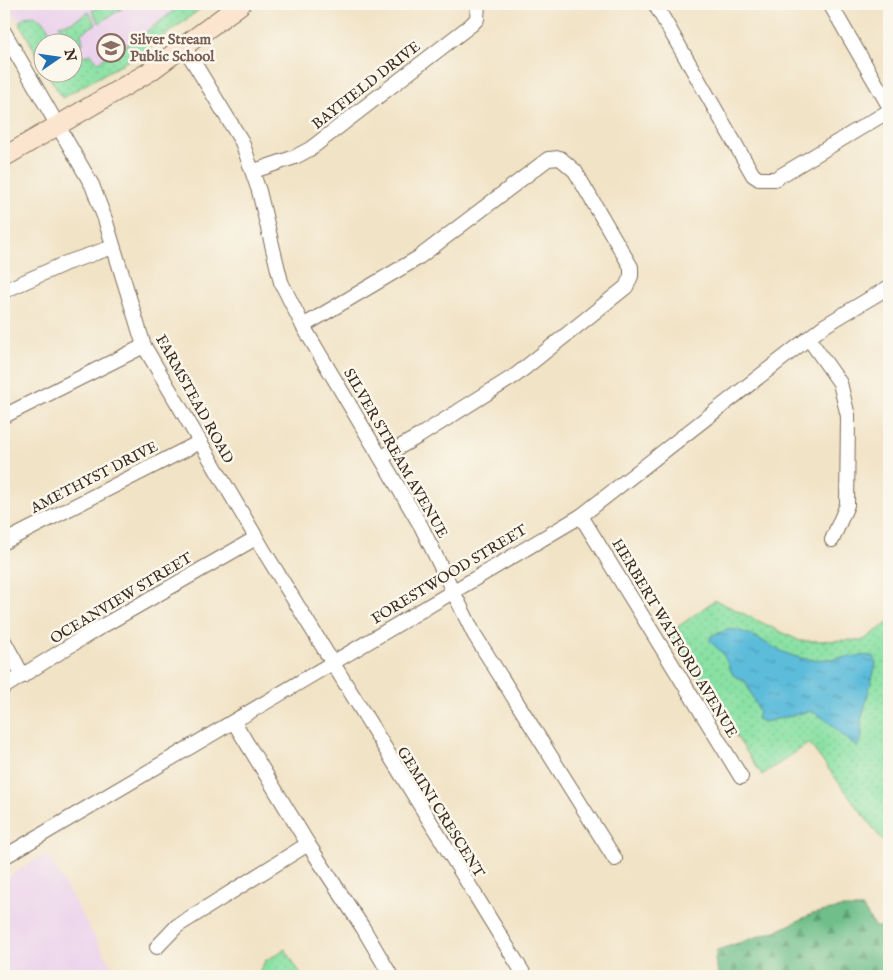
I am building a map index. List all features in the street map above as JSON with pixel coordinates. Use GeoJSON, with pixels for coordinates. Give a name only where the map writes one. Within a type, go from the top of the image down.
{"type":"FeatureCollection","features":[{"type":"Feature","properties":{"kind":"street"},"geometry":{"type":"LineString","coordinates":[[4,157],[150,72],[241,4]]}},
{"type":"Feature","properties":{"kind":"street","name":"BAYFIELD DRIVE"},"geometry":{"type":"LineString","coordinates":[[254,171],[295,157],[322,140],[471,25],[477,19],[478,4]]}},
{"type":"Feature","properties":{"kind":"street"},"geometry":{"type":"LineString","coordinates":[[655,4],[740,155],[753,175],[759,179],[775,179],[889,110]]}},
{"type":"Feature","properties":{"kind":"street"},"geometry":{"type":"LineString","coordinates":[[830,4],[889,106]]}},
{"type":"Feature","properties":{"kind":"street","name":"FARMSTEAD ROAD"},"geometry":{"type":"LineString","coordinates":[[4,32],[92,185],[144,346],[256,538],[332,663]]}},
{"type":"Feature","properties":{"kind":"street","name":"SILVER STREAM AVENUE"},"geometry":{"type":"LineString","coordinates":[[184,48],[238,136],[254,171],[281,282],[302,326],[382,457],[421,526],[474,634],[615,859]]}},
{"type":"Feature","properties":{"kind":"street"},"geometry":{"type":"LineString","coordinates":[[302,326],[418,258],[548,159],[560,158],[575,171],[631,267],[631,276],[626,287],[516,375],[382,457]]}},
{"type":"Feature","properties":{"kind":"street"},"geometry":{"type":"LineString","coordinates":[[4,291],[66,262],[113,247]]}},
{"type":"Feature","properties":{"kind":"street","name":"FORESTWOOD STREET"},"geometry":{"type":"LineString","coordinates":[[4,857],[234,722],[452,590],[581,516],[824,326],[889,287]]}},
{"type":"Feature","properties":{"kind":"street"},"geometry":{"type":"LineString","coordinates":[[809,339],[840,383],[848,416],[847,505],[832,540]]}},
{"type":"Feature","properties":{"kind":"street"},"geometry":{"type":"LineString","coordinates":[[4,416],[144,346]]}},
{"type":"Feature","properties":{"kind":"street","name":"AMETHYST DRIVE"},"geometry":{"type":"LineString","coordinates":[[4,542],[200,442]]}},
{"type":"Feature","properties":{"kind":"street","name":"HERBERT WATFORD AVENUE"},"geometry":{"type":"LineString","coordinates":[[581,516],[741,777]]}},
{"type":"Feature","properties":{"kind":"street","name":"OCEANVIEW STREET"},"geometry":{"type":"LineString","coordinates":[[4,687],[92,632],[256,538]]}},
{"type":"Feature","properties":{"kind":"street"},"geometry":{"type":"LineString","coordinates":[[4,641],[23,676]]}},
{"type":"Feature","properties":{"kind":"street","name":"GEMINI CRESCENT"},"geometry":{"type":"LineString","coordinates":[[332,663],[525,976]]}},
{"type":"Feature","properties":{"kind":"street"},"geometry":{"type":"LineString","coordinates":[[234,722],[391,976]]}},
{"type":"Feature","properties":{"kind":"street"},"geometry":{"type":"LineString","coordinates":[[157,947],[177,926],[308,844]]}},
{"type":"Feature","properties":{"kind":"shaded area","name":"Silver Stream Public School"},"geometry":{"type":"Polygon","coordinates":[[[9,4],[207,4],[143,52],[62,98],[52,82],[82,82],[82,32],[32,32],[32,46],[9,4]]]}},
{"type":"Feature","properties":{"kind":"shaded area"},"geometry":{"type":"Polygon","coordinates":[[[47,854],[117,976],[4,976],[4,879],[47,854]]]}},
{"type":"Feature","properties":{"kind":"green space"},"geometry":{"type":"Polygon","coordinates":[[[104,4],[129,4],[99,23],[92,11],[104,4]]]}},
{"type":"Feature","properties":{"kind":"green space"},"geometry":{"type":"Polygon","coordinates":[[[183,4],[207,4],[143,52],[62,98],[52,82],[82,82],[82,56],[91,54],[98,62],[142,35],[183,4]]]}},
{"type":"Feature","properties":{"kind":"green space"},"geometry":{"type":"Polygon","coordinates":[[[89,12],[96,24],[82,32],[64,32],[59,25],[72,22],[89,12]]]}},
{"type":"Feature","properties":{"kind":"green space"},"geometry":{"type":"Polygon","coordinates":[[[34,16],[43,20],[50,32],[32,32],[32,46],[19,22],[25,17],[34,16]]]}},
{"type":"Feature","properties":{"kind":"green space"},"geometry":{"type":"Polygon","coordinates":[[[715,600],[800,641],[864,640],[889,622],[889,849],[809,743],[762,775],[668,634],[715,600]]]}},
{"type":"Feature","properties":{"kind":"green space"},"geometry":{"type":"Polygon","coordinates":[[[841,908],[863,908],[875,927],[889,927],[889,976],[719,976],[715,960],[717,950],[781,929],[812,914],[841,908]]]}},
{"type":"Feature","properties":{"kind":"green space"},"geometry":{"type":"Polygon","coordinates":[[[285,949],[302,976],[257,976],[265,961],[285,949]]]}},
{"type":"Feature","properties":{"kind":"water"},"geometry":{"type":"Polygon","coordinates":[[[730,629],[749,634],[783,652],[801,658],[819,660],[874,656],[876,664],[861,721],[862,737],[857,747],[823,718],[810,711],[765,722],[757,719],[759,712],[746,682],[733,675],[723,654],[710,641],[711,636],[730,629]]]}},
{"type":"Feature","properties":{"kind":"place","name":"Silver Stream Public School"},"geometry":{"type":"Point","coordinates":[111,48]}}]}
